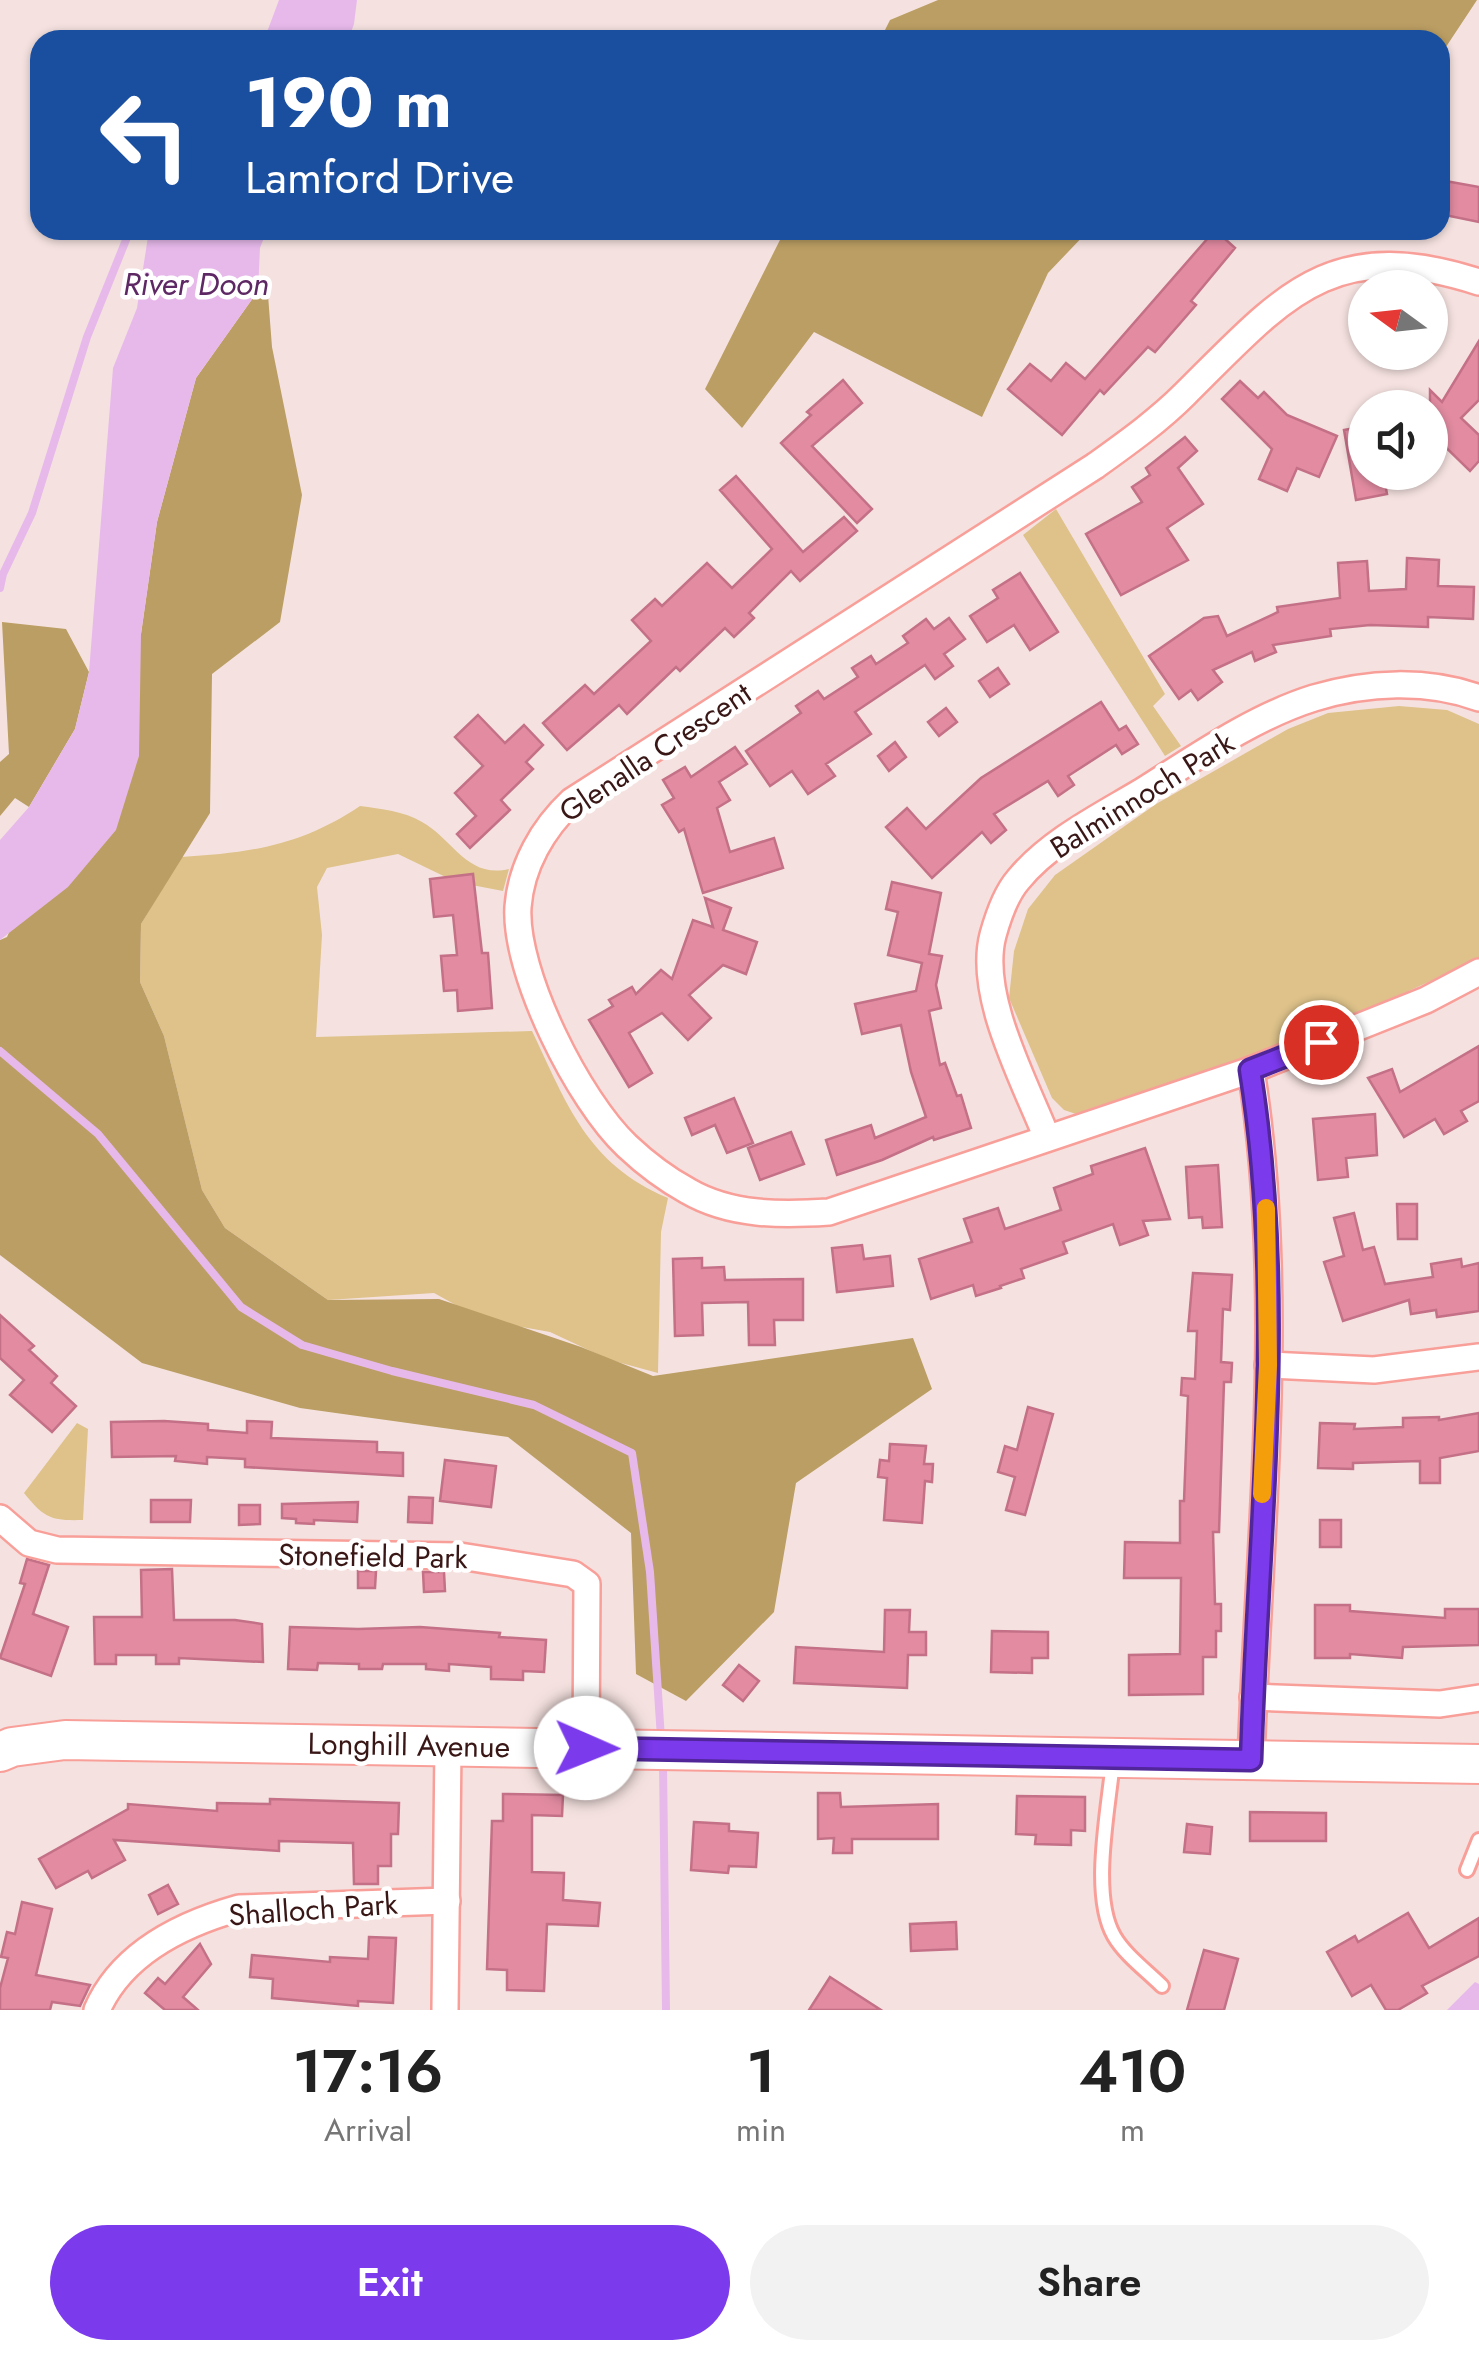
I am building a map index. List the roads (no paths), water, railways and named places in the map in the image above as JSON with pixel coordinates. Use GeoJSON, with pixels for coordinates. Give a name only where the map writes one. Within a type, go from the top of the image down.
{"type":"FeatureCollection","features":[{"type":"Feature","properties":{"kind":"street","name":"Glenalla Crescent"},"geometry":{"type":"LineString","coordinates":[[1479,282],[1389,266],[1359,268],[1306,285],[1272,308],[1128,443],[572,801],[553,818],[538,843],[525,873],[518,905],[525,964],[538,1000],[579,1082],[603,1119],[625,1145],[691,1193],[728,1206],[779,1216],[830,1212],[1250,1070],[1426,1000],[1479,972]]}},
{"type":"Feature","properties":{"kind":"street","name":"Balminnoch Park"},"geometry":{"type":"LineString","coordinates":[[1047,1138],[998,1012],[990,978],[992,940],[1002,908],[1015,883],[1034,862],[1084,826],[1282,710],[1364,686],[1413,685],[1479,698]]}},
{"type":"Feature","properties":{"kind":"street"},"geometry":{"type":"LineString","coordinates":[[1250,1070],[1266,1201],[1268,1365],[1251,1760]]}},
{"type":"Feature","properties":{"kind":"street"},"geometry":{"type":"LineString","coordinates":[[1268,1365],[1374,1370],[1479,1357]]}},
{"type":"Feature","properties":{"kind":"street","name":"Stonefield Park"},"geometry":{"type":"LineString","coordinates":[[0,1518],[29,1543],[57,1550],[460,1556],[573,1574],[587,1584],[586,1748]]}},
{"type":"Feature","properties":{"kind":"street"},"geometry":{"type":"LineString","coordinates":[[1254,1696],[1440,1704],[1479,1698]]}},
{"type":"Feature","properties":{"kind":"street","name":"Longhill Avenue"},"geometry":{"type":"LineString","coordinates":[[0,1752],[65,1740],[1479,1764]]}},
{"type":"Feature","properties":{"kind":"street"},"geometry":{"type":"LineString","coordinates":[[446,2010],[448,1746]]}},
{"type":"Feature","properties":{"kind":"street","name":"Shalloch Park"},"geometry":{"type":"LineString","coordinates":[[98,2010],[106,1992],[144,1951],[169,1934],[213,1916],[239,1908],[447,1901]]}},
{"type":"Feature","properties":{"kind":"lane"},"geometry":{"type":"LineString","coordinates":[[1113,1757],[1104,1914],[1116,1940],[1162,1986]]}},
{"type":"Feature","properties":{"kind":"lane"},"geometry":{"type":"LineString","coordinates":[[1468,1870],[1479,1840]]}},
{"type":"Feature","properties":{"kind":"water"},"geometry":{"type":"Polygon","coordinates":[[[279,0],[357,0],[352,30],[268,30],[279,0]]]}},
{"type":"Feature","properties":{"kind":"water","name":"River Doon"},"geometry":{"type":"Polygon","coordinates":[[[147,240],[263,240],[258,291],[196,378],[157,522],[141,634],[139,756],[116,830],[68,887],[0,940],[0,840],[29,807],[75,729],[89,672],[113,368],[137,308],[147,240]]]}},
{"type":"Feature","properties":{"kind":"water"},"geometry":{"type":"Polygon","coordinates":[[[1475,1982],[1479,1984],[1479,2010],[1447,2010],[1475,1982]]]}},
{"type":"Feature","properties":{"kind":"waterway"},"geometry":{"type":"LineString","coordinates":[[0,588],[32,513],[87,337],[126,240]]}},
{"type":"Feature","properties":{"kind":"waterway"},"geometry":{"type":"LineString","coordinates":[[0,1051],[98,1134],[241,1307],[302,1345],[534,1405],[632,1453],[650,1572],[661,1738]]}},
{"type":"Feature","properties":{"kind":"waterway"},"geometry":{"type":"LineString","coordinates":[[663,1762],[666,2010]]}}]}
